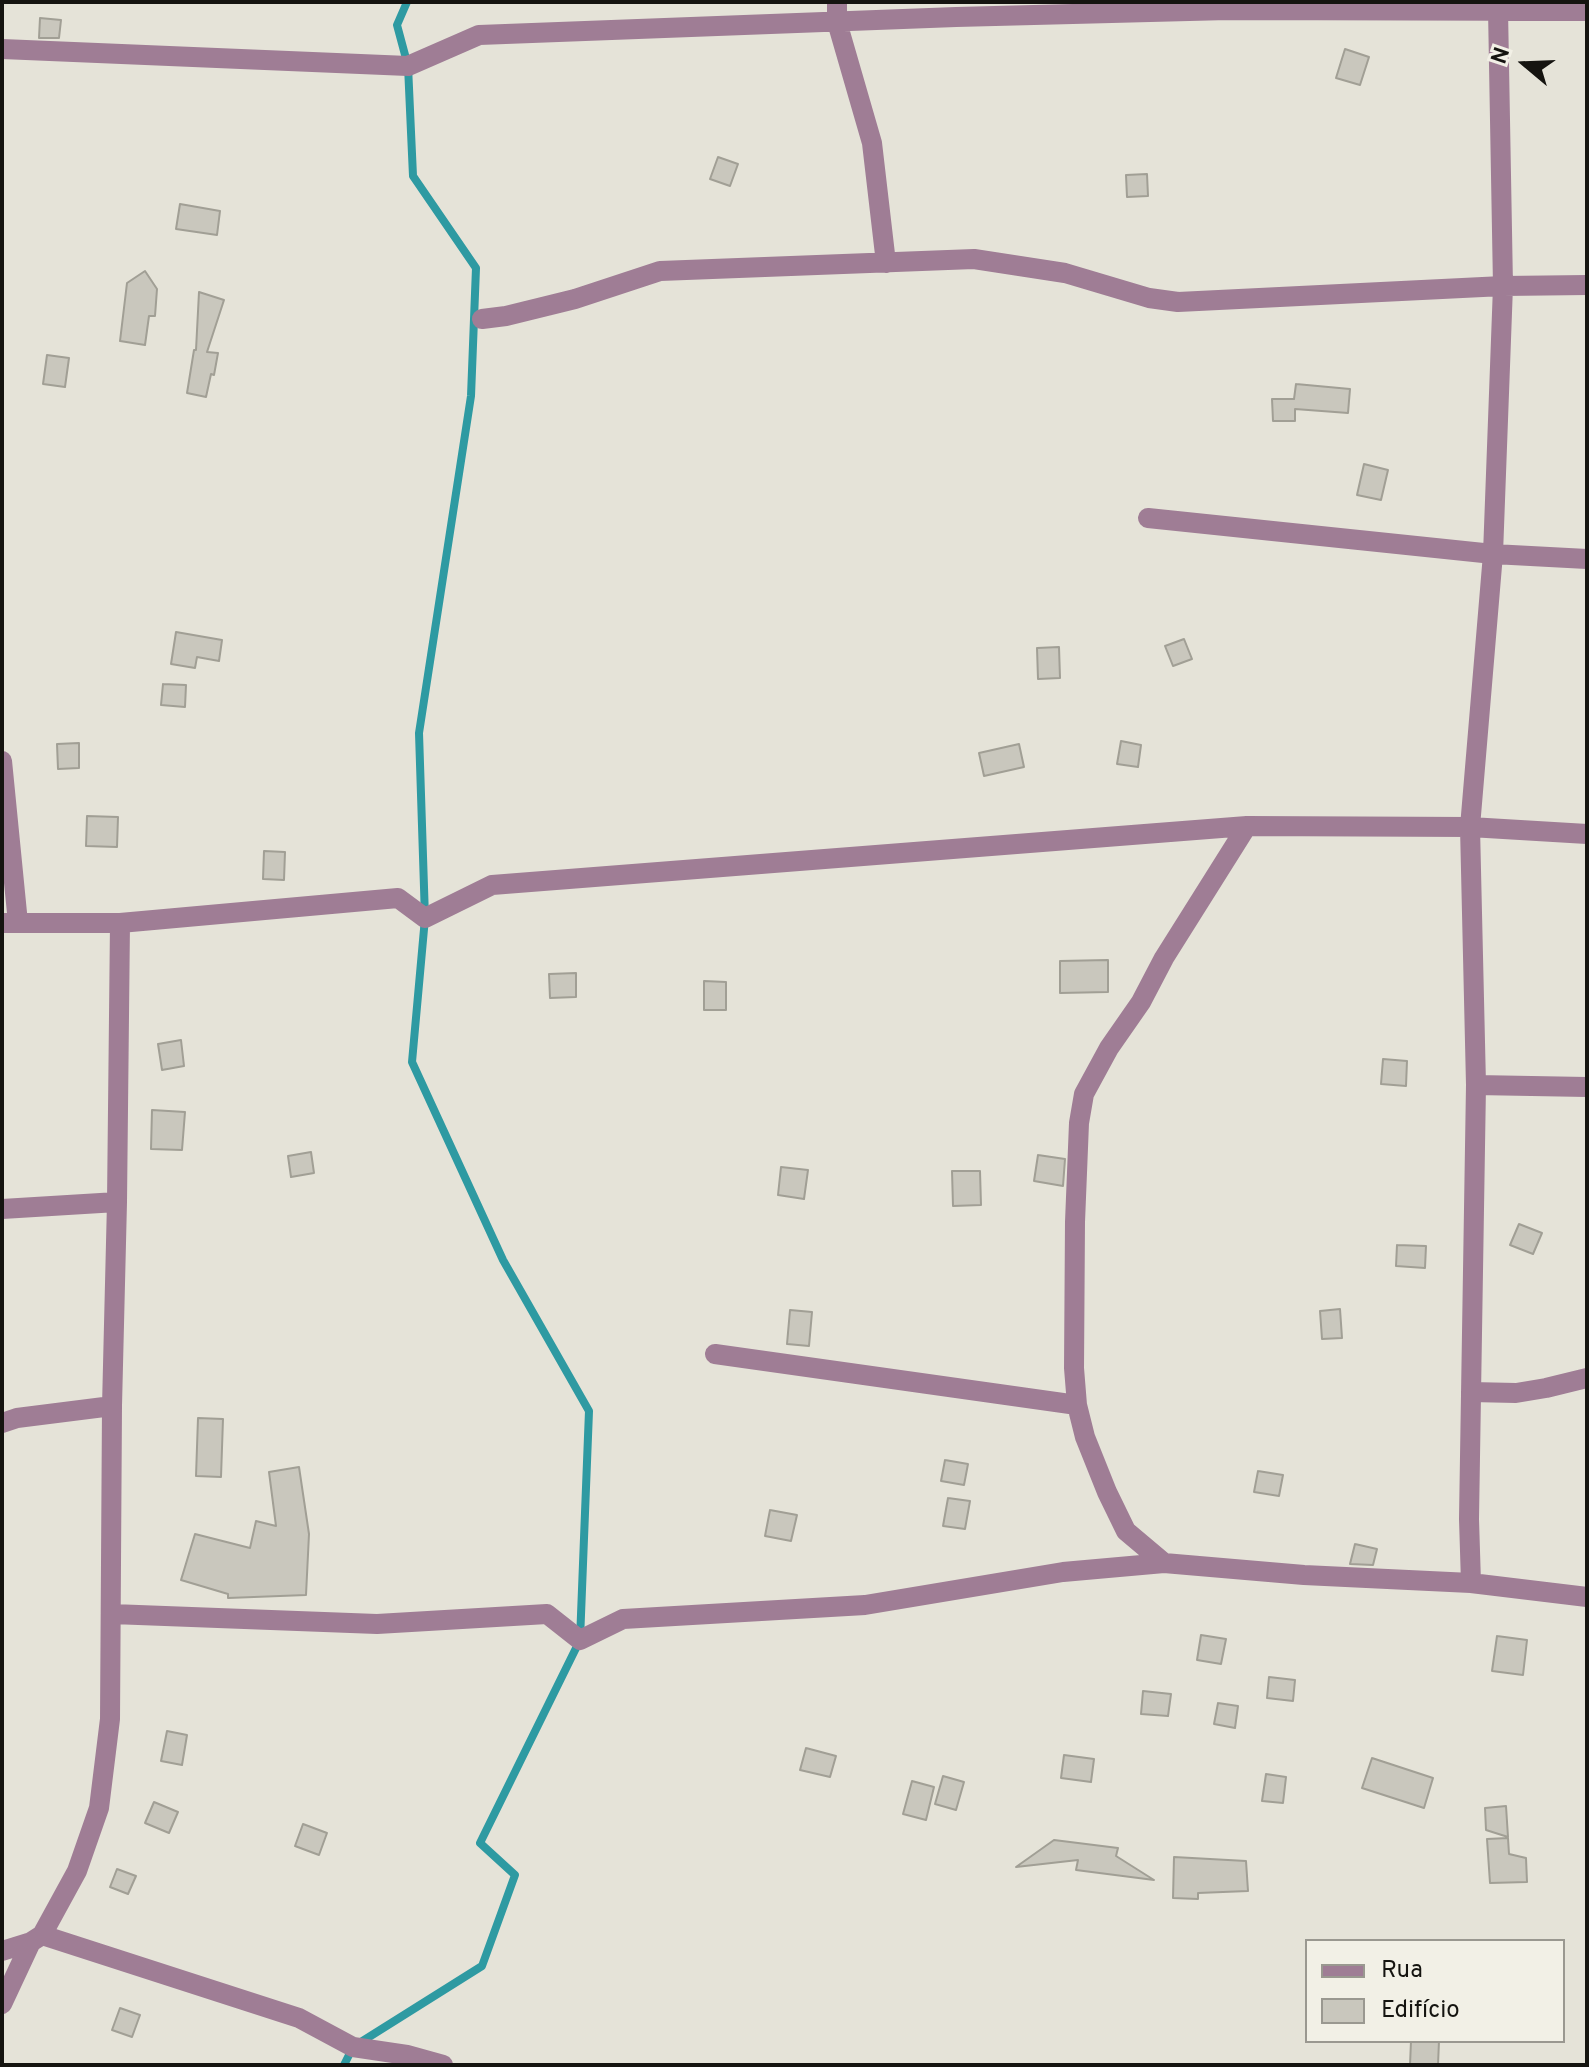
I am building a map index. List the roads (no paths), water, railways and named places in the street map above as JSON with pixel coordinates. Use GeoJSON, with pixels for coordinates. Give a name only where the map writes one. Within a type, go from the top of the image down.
{"type":"FeatureCollection","features":[{"type":"Feature","properties":{"kind":"street"},"geometry":{"type":"LineString","coordinates":[[1471,1583],[1469,1519],[1476,1085],[1470,827],[1493,554],[1503,286],[1498,9]]}},
{"type":"Feature","properties":{"kind":"street"},"geometry":{"type":"LineString","coordinates":[[2,49],[408,66],[479,35],[837,12],[1587,11]]}},
{"type":"Feature","properties":{"kind":"street"},"geometry":{"type":"LineString","coordinates":[[837,12],[872,143],[886,263]]}},
{"type":"Feature","properties":{"kind":"street"},"geometry":{"type":"LineString","coordinates":[[482,319],[575,299],[660,271],[974,259],[1065,273],[1149,298],[1178,302],[1503,286],[1587,285]]}},
{"type":"Feature","properties":{"kind":"street"},"geometry":{"type":"LineString","coordinates":[[1148,518],[1493,554],[1587,559]]}},
{"type":"Feature","properties":{"kind":"street"},"geometry":{"type":"LineString","coordinates":[[2,761],[10,923],[120,923],[398,898],[425,918],[492,885],[1247,826],[1470,827],[1587,834]]}},
{"type":"Feature","properties":{"kind":"street"},"geometry":{"type":"LineString","coordinates":[[1164,1563],[1126,1531],[1085,1437],[1077,1405],[1074,1368],[1075,1222],[1079,1123],[1084,1094],[1109,1048],[1141,1002],[1164,958],[1247,826]]}},
{"type":"Feature","properties":{"kind":"street"},"geometry":{"type":"LineString","coordinates":[[2,2004],[36,1938],[77,1871],[99,1808],[110,1719],[120,923]]}},
{"type":"Feature","properties":{"kind":"street"},"geometry":{"type":"LineString","coordinates":[[1476,1085],[1587,1087]]}},
{"type":"Feature","properties":{"kind":"street"},"geometry":{"type":"LineString","coordinates":[[2,1209],[117,1202]]}},
{"type":"Feature","properties":{"kind":"street"},"geometry":{"type":"LineString","coordinates":[[715,1354],[1077,1405]]}},
{"type":"Feature","properties":{"kind":"street"},"geometry":{"type":"LineString","coordinates":[[1471,1392],[1516,1393],[1587,1378]]}},
{"type":"Feature","properties":{"kind":"street"},"geometry":{"type":"LineString","coordinates":[[2,1423],[17,1418],[112,1406]]}},
{"type":"Feature","properties":{"kind":"street"},"geometry":{"type":"LineString","coordinates":[[112,1614],[377,1624],[547,1614],[580,1640],[623,1619],[865,1605],[1063,1572],[1164,1563],[1304,1575],[1471,1583],[1587,1597]]}},
{"type":"Feature","properties":{"kind":"street"},"geometry":{"type":"LineString","coordinates":[[2,1951],[36,1938],[299,2018],[353,2047],[407,2055],[443,2065]]}},
{"type":"Feature","properties":{"kind":"waterway"},"geometry":{"type":"LineString","coordinates":[[344,2065],[353,2047],[482,1966],[515,1875],[480,1843],[580,1640],[589,1411],[503,1260],[412,1062],[425,918],[419,733],[471,396],[476,268],[413,176],[408,66],[397,25],[407,2]]}}]}
